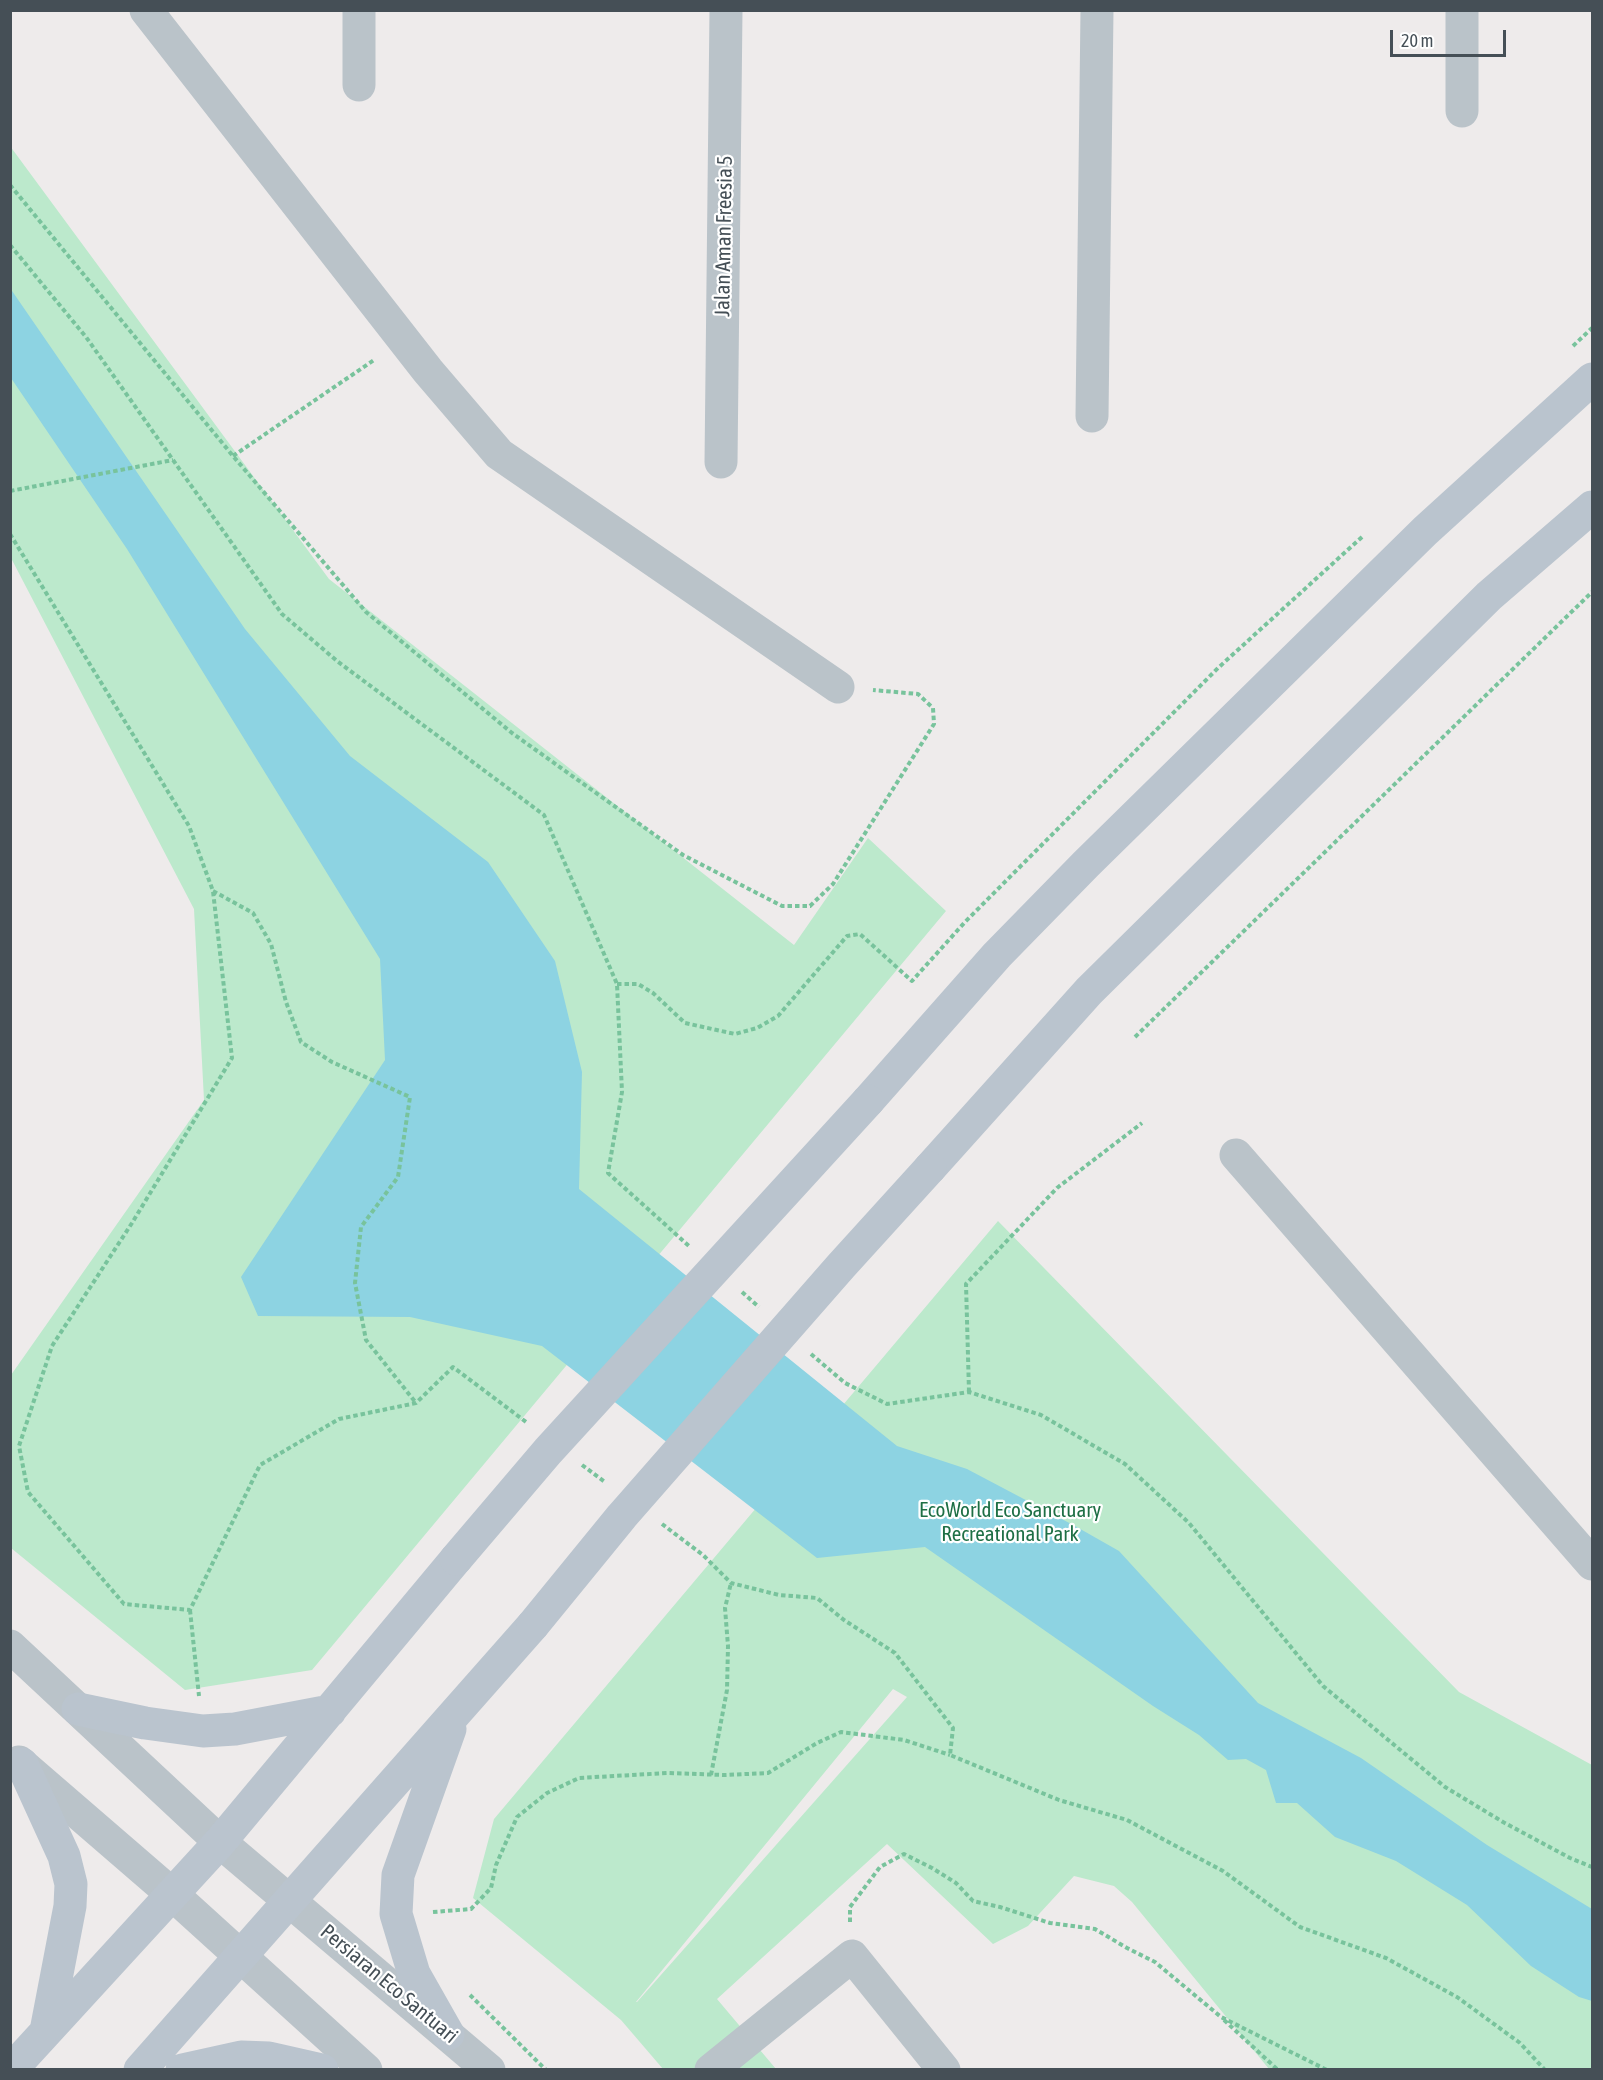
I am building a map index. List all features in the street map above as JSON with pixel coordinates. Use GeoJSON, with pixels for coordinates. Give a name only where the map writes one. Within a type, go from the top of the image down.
{"type":"FeatureCollection","features":[{"type":"Feature","properties":{"kind":"main road"},"geometry":{"type":"LineString","coordinates":[[11,2070],[220,1842],[556,1442],[868,1101],[997,956],[1086,864],[1425,531],[1593,379]]}},
{"type":"Feature","properties":{"kind":"main road"},"geometry":{"type":"LineString","coordinates":[[140,2070],[533,1625],[630,1507],[841,1266],[1098,983],[1489,596],[1593,507]]}},
{"type":"Feature","properties":{"kind":"main road"},"geometry":{"type":"LineString","coordinates":[[78,1709],[146,1723],[203,1731],[235,1729],[330,1711]]}},
{"type":"Feature","properties":{"kind":"main road"},"geometry":{"type":"LineString","coordinates":[[448,2034],[414,1974],[396,1914],[398,1875],[457,1711]]}},
{"type":"Feature","properties":{"kind":"main road"},"geometry":{"type":"LineString","coordinates":[[16,1760],[64,1856],[71,1884],[70,1906],[46,2031]]}},
{"type":"Feature","properties":{"kind":"main road"},"geometry":{"type":"LineString","coordinates":[[182,2070],[241,2057],[269,2058],[322,2070]]}},
{"type":"Feature","properties":{"kind":"street"},"geometry":{"type":"LineString","coordinates":[[146,10],[428,371],[499,454],[838,687]]}},
{"type":"Feature","properties":{"kind":"street"},"geometry":{"type":"LineString","coordinates":[[359,10],[359,85]]}},
{"type":"Feature","properties":{"kind":"street","name":"Jalan Aman Freesia 5"},"geometry":{"type":"LineString","coordinates":[[722,462],[726,10]]}},
{"type":"Feature","properties":{"kind":"street"},"geometry":{"type":"LineString","coordinates":[[1092,416],[1097,10]]}},
{"type":"Feature","properties":{"kind":"street"},"geometry":{"type":"LineString","coordinates":[[1462,10],[1462,111]]}},
{"type":"Feature","properties":{"kind":"street"},"geometry":{"type":"LineString","coordinates":[[1236,1155],[1530,1495],[1593,1564]]}},
{"type":"Feature","properties":{"kind":"street","name":"Persiaran Eco Santuari"},"geometry":{"type":"LineString","coordinates":[[10,1646],[220,1842],[489,2070]]}},
{"type":"Feature","properties":{"kind":"street"},"geometry":{"type":"LineString","coordinates":[[16,1760],[241,1955],[366,2070]]}},
{"type":"Feature","properties":{"kind":"street"},"geometry":{"type":"LineString","coordinates":[[711,2070],[852,1956],[944,2070]]}},
{"type":"Feature","properties":{"kind":"path"},"geometry":{"type":"LineString","coordinates":[[10,185],[233,456],[366,612],[512,733],[683,855],[782,906],[810,906],[833,884],[934,724],[933,708],[918,694],[838,687]]}},
{"type":"Feature","properties":{"kind":"path"},"geometry":{"type":"LineString","coordinates":[[10,245],[86,337],[282,614],[337,661],[544,815],[617,984],[622,1092],[608,1173],[696,1252]]}},
{"type":"Feature","properties":{"kind":"path"},"geometry":{"type":"LineString","coordinates":[[1567,352],[1593,328]]}},
{"type":"Feature","properties":{"kind":"path"},"geometry":{"type":"LineString","coordinates":[[233,456],[404,340]]}},
{"type":"Feature","properties":{"kind":"path"},"geometry":{"type":"LineString","coordinates":[[10,491],[173,460]]}},
{"type":"Feature","properties":{"kind":"path"},"geometry":{"type":"LineString","coordinates":[[617,984],[638,984],[653,993],[685,1023],[735,1034],[757,1028],[778,1016],[847,936],[860,934],[912,981],[965,922],[1218,668],[1366,534]]}},
{"type":"Feature","properties":{"kind":"path"},"geometry":{"type":"LineString","coordinates":[[1136,1037],[1593,592]]}},
{"type":"Feature","properties":{"kind":"path"},"geometry":{"type":"LineString","coordinates":[[213,891],[254,913],[271,944],[286,1002],[301,1042],[332,1062],[410,1097],[398,1177],[361,1227],[355,1283],[366,1340],[416,1403]]}},
{"type":"Feature","properties":{"kind":"path"},"geometry":{"type":"LineString","coordinates":[[969,1392],[966,1284],[1057,1188],[1142,1123]]}},
{"type":"Feature","properties":{"kind":"path"},"geometry":{"type":"LineString","coordinates":[[740,1291],[766,1314]]}},
{"type":"Feature","properties":{"kind":"path"},"geometry":{"type":"LineString","coordinates":[[810,1352],[845,1383],[886,1404],[969,1392],[1041,1414],[1125,1464],[1190,1523],[1323,1686],[1445,1787],[1503,1822],[1570,1858],[1593,1867]]}},
{"type":"Feature","properties":{"kind":"path"},"geometry":{"type":"LineString","coordinates":[[711,1775],[726,1690],[728,1646],[725,1608],[731,1583]]}},
{"type":"Feature","properties":{"kind":"path"},"geometry":{"type":"LineString","coordinates":[[190,1610],[203,1731]]}},
{"type":"Feature","properties":{"kind":"path"},"geometry":{"type":"LineString","coordinates":[[396,1914],[471,1909],[491,1888],[496,1865],[517,1817],[547,1793],[579,1778],[668,1773],[711,1775],[768,1773],[817,1743],[842,1732],[904,1740],[950,1755]]}},
{"type":"Feature","properties":{"kind":"path"},"geometry":{"type":"LineString","coordinates":[[852,1956],[850,1907],[880,1867],[904,1854],[956,1883],[973,1901],[1050,1923],[1095,1929],[1155,1962],[1221,2017],[1278,2070]]}},
{"type":"Feature","properties":{"kind":"path"},"geometry":{"type":"LineString","coordinates":[[464,1989],[546,2070]]}},
{"type":"Feature","properties":{"kind":"path"},"geometry":{"type":"LineString","coordinates":[[1221,2017],[1327,2070]]}},
{"type":"Feature","properties":{"kind":"green space"},"geometry":{"type":"Polygon","coordinates":[[[10,146],[329,579],[794,945],[868,838],[946,911],[312,1670],[185,1690],[11,1548],[11,1375],[204,1100],[194,909],[11,558],[10,146]]]}},
{"type":"Feature","properties":{"kind":"green space","name":"EcoWorld Eco Sanctuary Recreational Park"},"geometry":{"type":"Polygon","coordinates":[[[998,1221],[1459,1692],[1592,1765],[1592,2069],[1269,2069],[1132,1902],[1114,1886],[1074,1876],[1028,1926],[993,1944],[887,1844],[717,1999],[776,2069],[663,2069],[621,2020],[473,1898],[494,1819],[998,1221]],[[893,1689],[636,2002],[637,2002],[907,1697],[893,1689]]]}},
{"type":"Feature","properties":{"kind":"water"},"geometry":{"type":"Polygon","coordinates":[[[10,288],[245,629],[350,756],[488,862],[555,961],[582,1072],[579,1189],[897,1446],[967,1469],[1119,1551],[1258,1703],[1361,1758],[1487,1845],[1592,1909],[1592,2001],[1579,1997],[1531,1966],[1467,1905],[1396,1861],[1335,1837],[1297,1803],[1276,1803],[1266,1770],[1246,1759],[1228,1760],[1199,1735],[1153,1706],[925,1547],[817,1558],[542,1346],[410,1317],[258,1316],[241,1277],[385,1060],[380,959],[127,549],[11,378],[10,288]]]}}]}
